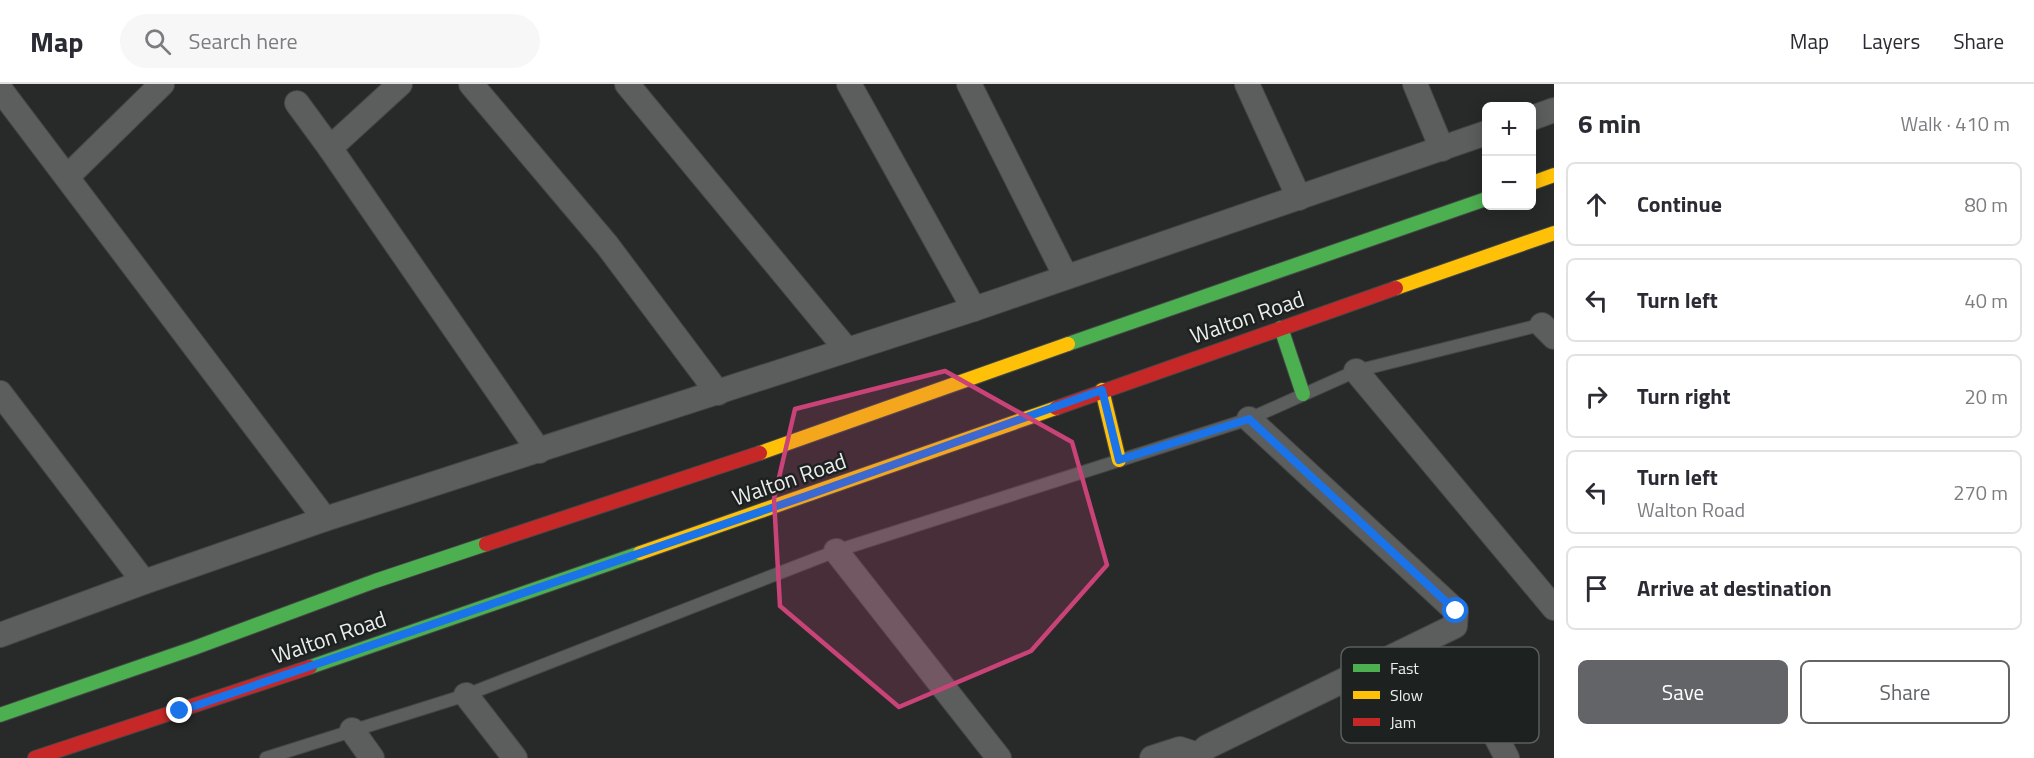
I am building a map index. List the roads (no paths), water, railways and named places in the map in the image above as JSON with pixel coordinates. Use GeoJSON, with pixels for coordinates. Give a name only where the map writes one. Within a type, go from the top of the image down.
{"type":"FeatureCollection","features":[{"type":"Feature","properties":{"kind":"main road"},"geometry":{"type":"LineString","coordinates":[[1536,182],[1554,175]]}},
{"type":"Feature","properties":{"kind":"main road","name":"Walton Road"},"geometry":{"type":"LineString","coordinates":[[0,715],[194,648],[375,581],[774,448],[1482,200]]}},
{"type":"Feature","properties":{"kind":"main road","name":"Walton Road"},"geometry":{"type":"LineString","coordinates":[[35,758],[180,711],[806,496],[1102,390],[1554,233]]}},
{"type":"Feature","properties":{"kind":"main road"},"geometry":{"type":"LineString","coordinates":[[1281,328],[1303,394]]}},
{"type":"Feature","properties":{"kind":"main road"},"geometry":{"type":"LineString","coordinates":[[1102,390],[1119,460]]}},
{"type":"Feature","properties":{"kind":"street"},"geometry":{"type":"LineString","coordinates":[[67,177],[162,84]]}},
{"type":"Feature","properties":{"kind":"street"},"geometry":{"type":"LineString","coordinates":[[330,148],[400,84]]}},
{"type":"Feature","properties":{"kind":"street"},"geometry":{"type":"LineString","coordinates":[[471,84],[607,245],[718,393]]}},
{"type":"Feature","properties":{"kind":"street"},"geometry":{"type":"LineString","coordinates":[[627,84],[847,350]]}},
{"type":"Feature","properties":{"kind":"street"},"geometry":{"type":"LineString","coordinates":[[849,84],[974,309]]}},
{"type":"Feature","properties":{"kind":"street"},"geometry":{"type":"LineString","coordinates":[[969,84],[1066,277]]}},
{"type":"Feature","properties":{"kind":"street"},"geometry":{"type":"LineString","coordinates":[[1247,84],[1299,198]]}},
{"type":"Feature","properties":{"kind":"street"},"geometry":{"type":"LineString","coordinates":[[1415,84],[1442,149]]}},
{"type":"Feature","properties":{"kind":"street"},"geometry":{"type":"LineString","coordinates":[[0,89],[325,519]]}},
{"type":"Feature","properties":{"kind":"street"},"geometry":{"type":"LineString","coordinates":[[297,104],[330,148],[539,451]]}},
{"type":"Feature","properties":{"kind":"street"},"geometry":{"type":"LineString","coordinates":[[1536,117],[1554,110]]}},
{"type":"Feature","properties":{"kind":"street"},"geometry":{"type":"LineString","coordinates":[[0,635],[325,519],[974,309],[1482,135]]}},
{"type":"Feature","properties":{"kind":"street"},"geometry":{"type":"LineString","coordinates":[[1356,371],[1554,608]]}},
{"type":"Feature","properties":{"kind":"street"},"geometry":{"type":"LineString","coordinates":[[0,393],[144,582]]}},
{"type":"Feature","properties":{"kind":"street"},"geometry":{"type":"LineString","coordinates":[[1249,419],[1456,611],[1455,626],[1412,647]]}},
{"type":"Feature","properties":{"kind":"street"},"geometry":{"type":"LineString","coordinates":[[836,551],[999,758]]}},
{"type":"Feature","properties":{"kind":"street"},"geometry":{"type":"LineString","coordinates":[[1152,758],[1180,749],[1199,757],[1207,747],[1341,682]]}},
{"type":"Feature","properties":{"kind":"street"},"geometry":{"type":"LineString","coordinates":[[466,694],[514,758]]}},
{"type":"Feature","properties":{"kind":"street"},"geometry":{"type":"LineString","coordinates":[[352,730],[372,758]]}},
{"type":"Feature","properties":{"kind":"street"},"geometry":{"type":"LineString","coordinates":[[1499,743],[1507,758]]}},
{"type":"Feature","properties":{"kind":"lane"},"geometry":{"type":"LineString","coordinates":[[267,758],[466,694],[836,551],[1249,419],[1356,371],[1550,327]]}}]}
